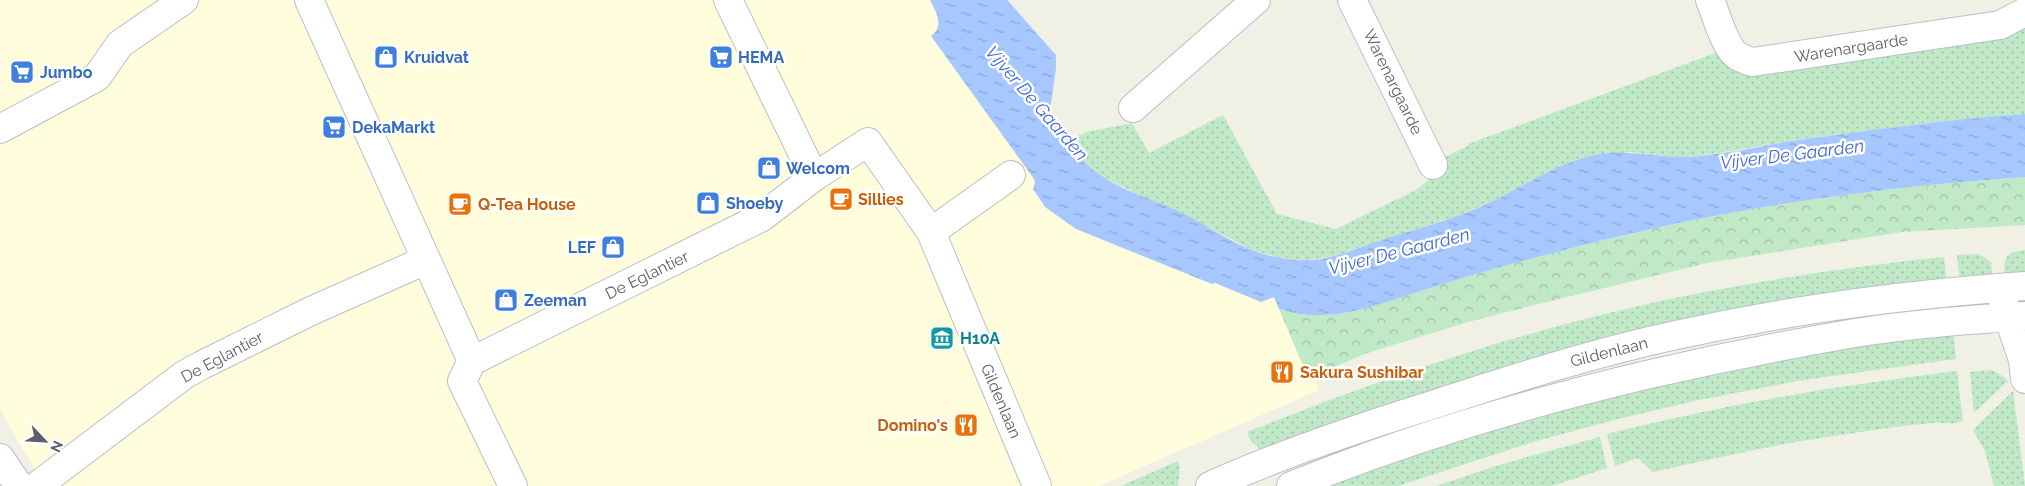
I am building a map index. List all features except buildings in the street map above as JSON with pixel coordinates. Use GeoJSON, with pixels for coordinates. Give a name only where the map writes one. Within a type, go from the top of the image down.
{"type":"FeatureCollection","features":[{"type":"Feature","properties":{"kind":"street"},"geometry":{"type":"LineString","coordinates":[[0,129],[97,77],[120,44],[184,0]]}},
{"type":"Feature","properties":{"kind":"street"},"geometry":{"type":"LineString","coordinates":[[308,0],[472,361],[462,381],[514,486]]}},
{"type":"Feature","properties":{"kind":"street"},"geometry":{"type":"LineString","coordinates":[[728,0],[814,177]]}},
{"type":"Feature","properties":{"kind":"street"},"geometry":{"type":"LineString","coordinates":[[1133,108],[1256,0]]}},
{"type":"Feature","properties":{"kind":"street","name":"Warenargaarde"},"geometry":{"type":"LineString","coordinates":[[1352,0],[1433,165]]}},
{"type":"Feature","properties":{"kind":"street","name":"Warenargaarde"},"geometry":{"type":"LineString","coordinates":[[1710,0],[1727,42],[1734,53],[1743,59],[1753,62],[2000,25],[2025,12]]}},
{"type":"Feature","properties":{"kind":"street","name":"De Eglantier"},"geometry":{"type":"LineString","coordinates":[[472,361],[762,217],[814,177],[868,142],[931,232]]}},
{"type":"Feature","properties":{"kind":"street"},"geometry":{"type":"LineString","coordinates":[[931,232],[1011,175]]}},
{"type":"Feature","properties":{"kind":"street","name":"Gildenlaan"},"geometry":{"type":"LineString","coordinates":[[931,232],[1037,486]]}},
{"type":"Feature","properties":{"kind":"street","name":"De Eglantier"},"geometry":{"type":"LineString","coordinates":[[37,486],[184,375],[311,311],[426,260]]}},
{"type":"Feature","properties":{"kind":"street"},"geometry":{"type":"LineString","coordinates":[[2012,287],[2025,378]]}},
{"type":"Feature","properties":{"kind":"street","name":"Gildenlaan"},"geometry":{"type":"LineString","coordinates":[[1210,486],[1351,431],[1545,368],[1672,336],[1809,310],[1898,297],[2012,287]]}},
{"type":"Feature","properties":{"kind":"street","name":"Gildenlaan"},"geometry":{"type":"LineString","coordinates":[[1291,486],[1361,458],[1442,430],[1558,396],[1712,360],[1856,333],[2017,316]]}},
{"type":"Feature","properties":{"kind":"street"},"geometry":{"type":"LineString","coordinates":[[0,458],[19,486]]}},
{"type":"Feature","properties":{"kind":"shaded area"},"geometry":{"type":"Polygon","coordinates":[[[0,0],[955,0],[1066,193],[1276,289],[1319,390],[1099,486],[44,486],[0,409],[0,0]]]}},
{"type":"Feature","properties":{"kind":"green space"},"geometry":{"type":"Polygon","coordinates":[[[2025,21],[2025,114],[1928,123],[1796,140],[1699,156],[1675,157],[1631,152],[1597,155],[1569,164],[1489,203],[1454,217],[1334,256],[1306,260],[1280,258],[1252,250],[1178,211],[1155,203],[1101,176],[1082,159],[1070,139],[1087,132],[1132,123],[1149,153],[1223,115],[1277,214],[1336,229],[1416,190],[1446,165],[1443,158],[1468,146],[1468,144],[1718,52],[1809,63],[1810,68],[2002,39],[2001,33],[2025,21]]]}},
{"type":"Feature","properties":{"kind":"green space"},"geometry":{"type":"Polygon","coordinates":[[[2025,177],[2025,225],[1902,232],[1707,263],[1468,322],[1367,353],[1332,368],[1307,375],[1279,309],[1310,315],[1341,314],[1356,311],[1559,251],[1658,227],[1768,206],[1939,184],[2025,177]]]}},
{"type":"Feature","properties":{"kind":"green space"},"geometry":{"type":"Polygon","coordinates":[[[2025,250],[2025,277],[2005,279],[2004,267],[2006,258],[2013,253],[2025,250]]]}},
{"type":"Feature","properties":{"kind":"green space"},"geometry":{"type":"Polygon","coordinates":[[[1979,254],[1991,262],[1993,280],[1960,282],[1957,255],[1979,254]]]}},
{"type":"Feature","properties":{"kind":"green space"},"geometry":{"type":"Polygon","coordinates":[[[1944,257],[1947,283],[1903,288],[1263,452],[1250,440],[1247,432],[1359,389],[1473,351],[1588,318],[1646,304],[1764,281],[1944,257]]]}},
{"type":"Feature","properties":{"kind":"green space"},"geometry":{"type":"Polygon","coordinates":[[[1953,330],[1956,359],[1803,380],[1694,401],[1533,442],[1398,486],[1313,486],[1641,382],[1953,330]]]}},
{"type":"Feature","properties":{"kind":"green space"},"geometry":{"type":"Polygon","coordinates":[[[1992,370],[2008,381],[1974,413],[1970,372],[1992,370]]]}},
{"type":"Feature","properties":{"kind":"green space"},"geometry":{"type":"Polygon","coordinates":[[[1957,371],[1963,421],[1956,423],[1913,425],[1803,441],[1653,472],[1638,458],[1615,466],[1607,434],[1781,397],[1957,371]]]}},
{"type":"Feature","properties":{"kind":"green space"},"geometry":{"type":"Polygon","coordinates":[[[2013,391],[2025,486],[1994,486],[1985,451],[1973,430],[2013,391]]]}},
{"type":"Feature","properties":{"kind":"green space"},"geometry":{"type":"Polygon","coordinates":[[[1600,437],[1607,468],[1552,486],[1436,486],[1499,465],[1600,437]]]}},
{"type":"Feature","properties":{"kind":"green space"},"geometry":{"type":"Polygon","coordinates":[[[1178,461],[1180,468],[1178,486],[1121,486],[1178,461]]]}},
{"type":"Feature","properties":{"kind":"water","name":"Vijver De Gaarden"},"geometry":{"type":"Polygon","coordinates":[[[930,0],[1007,0],[1056,55],[1050,111],[1082,159],[1092,169],[1115,184],[1178,211],[1232,241],[1255,251],[1280,258],[1294,260],[1321,259],[1440,222],[1491,202],[1568,163],[1609,153],[1635,153],[1673,157],[1699,156],[1883,129],[2025,114],[2025,177],[1853,194],[1725,214],[1658,227],[1559,251],[1475,274],[1356,311],[1326,315],[1295,313],[1279,309],[1274,297],[1261,302],[1076,229],[1045,207],[1033,189],[1034,179],[931,36],[938,28],[938,19],[930,0]]]}},
{"type":"Feature","properties":{"kind":"place","name":"Kruidvat"},"geometry":{"type":"Point","coordinates":[386,57]}},
{"type":"Feature","properties":{"kind":"place","name":"HEMA"},"geometry":{"type":"Point","coordinates":[721,57]}},
{"type":"Feature","properties":{"kind":"place","name":"Jumbo"},"geometry":{"type":"Point","coordinates":[22,72]}},
{"type":"Feature","properties":{"kind":"place","name":"DekaMarkt"},"geometry":{"type":"Point","coordinates":[334,127]}},
{"type":"Feature","properties":{"kind":"place","name":"Welcom"},"geometry":{"type":"Point","coordinates":[769,168]}},
{"type":"Feature","properties":{"kind":"place","name":"Sillies"},"geometry":{"type":"Point","coordinates":[841,199]}},
{"type":"Feature","properties":{"kind":"place","name":"Shoeby"},"geometry":{"type":"Point","coordinates":[708,203]}},
{"type":"Feature","properties":{"kind":"place","name":"Q-Tea House"},"geometry":{"type":"Point","coordinates":[460,204]}},
{"type":"Feature","properties":{"kind":"place","name":"LEF"},"geometry":{"type":"Point","coordinates":[613,247]}},
{"type":"Feature","properties":{"kind":"place","name":"Zeeman"},"geometry":{"type":"Point","coordinates":[506,300]}},
{"type":"Feature","properties":{"kind":"place","name":"H10A"},"geometry":{"type":"Point","coordinates":[942,338]}},
{"type":"Feature","properties":{"kind":"place","name":"Sakura Sushibar"},"geometry":{"type":"Point","coordinates":[1282,372]}},
{"type":"Feature","properties":{"kind":"place","name":"Domino's"},"geometry":{"type":"Point","coordinates":[966,425]}}]}
